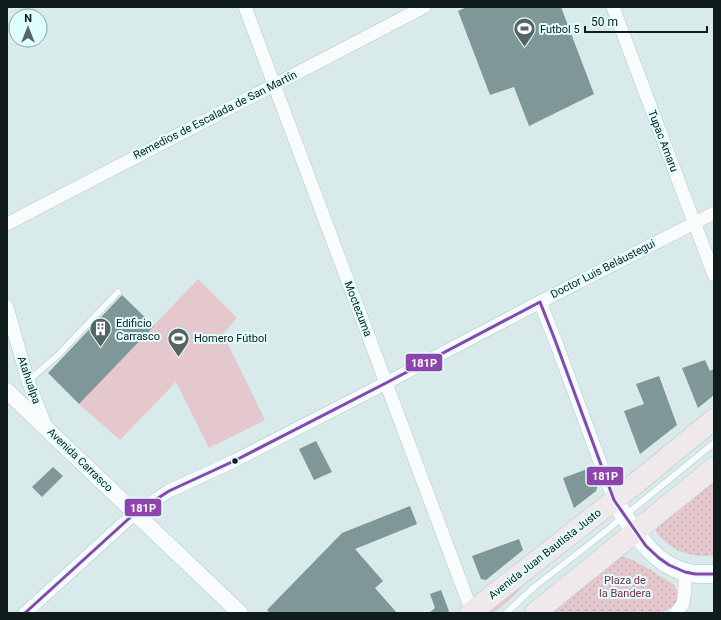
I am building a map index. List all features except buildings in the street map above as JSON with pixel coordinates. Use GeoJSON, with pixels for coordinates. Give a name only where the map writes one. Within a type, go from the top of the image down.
{"type":"FeatureCollection","features":[{"type":"Feature","properties":{"kind":"main road","name":"Avenida Juan Bautista Justo"},"geometry":{"type":"LineString","coordinates":[[535,613],[624,516],[640,480],[714,419]]}},
{"type":"Feature","properties":{"kind":"main road","name":"Avenida Juan Bautista Justo"},"geometry":{"type":"LineString","coordinates":[[471,612],[624,516],[714,468]]}},
{"type":"Feature","properties":{"kind":"main road"},"geometry":{"type":"LineString","coordinates":[[624,516],[646,546],[669,565],[685,572],[714,574]]}},
{"type":"Feature","properties":{"kind":"street","name":"Moctezuma"},"geometry":{"type":"LineString","coordinates":[[245,7],[471,612]]}},
{"type":"Feature","properties":{"kind":"street","name":"Remedios de Escalada de San Martín"},"geometry":{"type":"LineString","coordinates":[[7,224],[424,7]]}},
{"type":"Feature","properties":{"kind":"street","name":"Tupac Amaru"},"geometry":{"type":"LineString","coordinates":[[613,7],[714,275]]}},
{"type":"Feature","properties":{"kind":"street","name":"Doctor Luis Beláustegui"},"geometry":{"type":"LineString","coordinates":[[25,613],[135,513],[169,491],[234,461],[714,212]]}},
{"type":"Feature","properties":{"kind":"street"},"geometry":{"type":"LineString","coordinates":[[540,302],[624,516]]}},
{"type":"Feature","properties":{"kind":"street","name":"Atahualpa"},"geometry":{"type":"LineString","coordinates":[[7,307],[28,381],[47,429]]}},
{"type":"Feature","properties":{"kind":"street","name":"Avenida Carrasco"},"geometry":{"type":"LineString","coordinates":[[8,392],[237,612]]}},
{"type":"Feature","properties":{"kind":"street"},"geometry":{"type":"LineString","coordinates":[[676,613],[683,604],[685,572]]}},
{"type":"Feature","properties":{"kind":"lane"},"geometry":{"type":"LineString","coordinates":[[28,381],[58,355],[118,292]]}},
{"type":"Feature","properties":{"kind":"lane"},"geometry":{"type":"LineString","coordinates":[[506,613],[534,587],[714,443]]}},
{"type":"Feature","properties":{"kind":"green space","name":"Homero Fútbol"},"geometry":{"type":"Polygon","coordinates":[[[198,279],[237,318],[223,334],[265,420],[209,448],[176,382],[120,440],[79,404],[198,279]]]}},
{"type":"Feature","properties":{"kind":"green space"},"geometry":{"type":"Polygon","coordinates":[[[714,480],[714,555],[697,556],[674,548],[656,532],[656,526],[714,480]]]}},
{"type":"Feature","properties":{"kind":"green space","name":"Plaza de la Bandera"},"geometry":{"type":"Polygon","coordinates":[[[622,557],[632,560],[673,584],[678,593],[678,598],[674,605],[659,613],[642,613],[640,611],[632,613],[550,613],[617,559],[622,557]]]}},
{"type":"Feature","properties":{"kind":"green space"},"geometry":{"type":"Polygon","coordinates":[[[519,588],[519,591],[494,613],[486,613],[519,588]]]}},
{"type":"Feature","properties":{"kind":"transit line","name":"181P"},"geometry":{"type":"LineString","coordinates":[[25,613],[135,513],[169,491],[234,461],[540,302],[614,500],[646,546],[659,558],[669,565],[685,572],[695,574],[714,574]]}},
{"type":"Feature","properties":{"kind":"place","name":"Futbol 5"},"geometry":{"type":"Point","coordinates":[525,48]}},
{"type":"Feature","properties":{"kind":"place","name":"Edificio Carrasco"},"geometry":{"type":"Point","coordinates":[101,348]}},
{"type":"Feature","properties":{"kind":"place","name":"Homero Fútbol"},"geometry":{"type":"Point","coordinates":[179,358]}}]}
